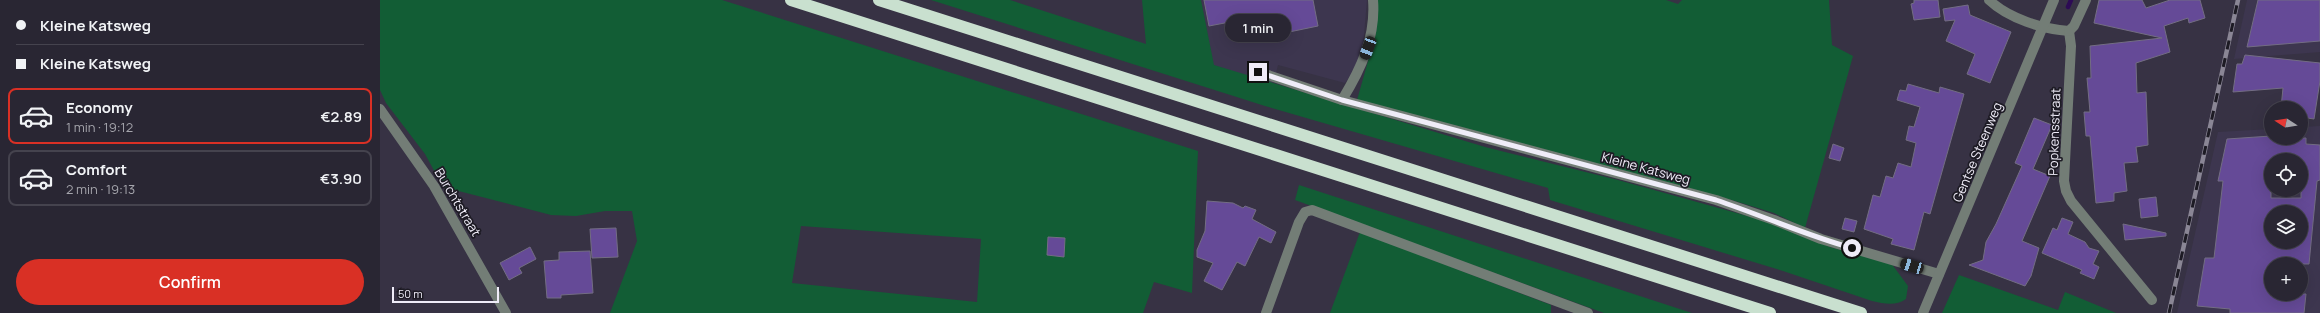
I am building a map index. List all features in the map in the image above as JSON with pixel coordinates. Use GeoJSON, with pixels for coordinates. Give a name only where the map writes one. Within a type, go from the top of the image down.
{"type":"FeatureCollection","features":[{"type":"Feature","properties":{"kind":"highway"},"geometry":{"type":"LineString","coordinates":[[791,0],[1770,313]]}},
{"type":"Feature","properties":{"kind":"highway"},"geometry":{"type":"LineString","coordinates":[[879,0],[1861,313]]}},
{"type":"Feature","properties":{"kind":"street"},"geometry":{"type":"LineString","coordinates":[[1342,100],[1358,74],[1368,48],[1372,22],[1373,0]]}},
{"type":"Feature","properties":{"kind":"street"},"geometry":{"type":"LineString","coordinates":[[1989,0],[1997,7],[2013,16],[2044,26],[2069,31],[2074,26],[2086,0]]}},
{"type":"Feature","properties":{"kind":"street","name":"Gentse Steenweg"},"geometry":{"type":"LineString","coordinates":[[1923,313],[2054,0]]}},
{"type":"Feature","properties":{"kind":"street","name":"Popkensstraat"},"geometry":{"type":"LineString","coordinates":[[2069,31],[2071,46],[2064,181],[2066,191],[2071,201],[2152,300]]}},
{"type":"Feature","properties":{"kind":"street","name":"Kleine Katsweg"},"geometry":{"type":"LineString","coordinates":[[1258,72],[1342,100],[1716,200],[1774,220],[1821,239],[1939,274]]}},
{"type":"Feature","properties":{"kind":"street","name":"Burchtstraat"},"geometry":{"type":"LineString","coordinates":[[380,108],[434,186],[506,313]]}},
{"type":"Feature","properties":{"kind":"street"},"geometry":{"type":"LineString","coordinates":[[1266,313],[1299,222],[1305,212],[1312,210],[1588,313]]}},
{"type":"Feature","properties":{"kind":"shaded area"},"geometry":{"type":"Polygon","coordinates":[[[1201,0],[1367,0],[1363,47],[1354,71],[1345,83],[1278,65],[1273,85],[1213,65],[1201,0]]]}},
{"type":"Feature","properties":{"kind":"shaded area"},"geometry":{"type":"Polygon","coordinates":[[[2247,0],[2320,0],[2320,52],[2234,59],[2247,0]]]}},
{"type":"Feature","properties":{"kind":"shaded area"},"geometry":{"type":"Polygon","coordinates":[[[2320,126],[2320,313],[2177,313],[2218,132],[2264,129],[2264,145],[2308,145],[2308,127],[2320,126]]]}},
{"type":"Feature","properties":{"kind":"green space"},"geometry":{"type":"Polygon","coordinates":[[[380,0],[722,0],[1198,151],[1192,293],[1154,282],[1143,313],[610,313],[637,241],[632,211],[605,211],[576,216],[551,215],[443,187],[425,154],[386,103],[380,90],[380,0]],[[801,226],[792,283],[977,302],[981,239],[801,226]]]}},
{"type":"Feature","properties":{"kind":"green space"},"geometry":{"type":"Polygon","coordinates":[[[931,0],[1010,0],[1146,44],[1142,0],[1201,0],[1214,65],[1485,147],[1618,180],[1769,222],[1830,247],[1891,263],[1908,286],[1906,299],[1898,303],[1890,304],[1872,301],[1783,271],[1550,200],[1548,188],[1265,106],[931,0]]]}},
{"type":"Feature","properties":{"kind":"green space"},"geometry":{"type":"Polygon","coordinates":[[[1378,0],[1666,0],[1678,4],[1682,0],[1829,0],[1832,45],[1853,56],[1805,228],[1774,213],[1735,201],[1357,100],[1376,33],[1378,0]]]}},
{"type":"Feature","properties":{"kind":"green space"},"geometry":{"type":"Polygon","coordinates":[[[1299,185],[1692,313],[1604,313],[1295,200],[1299,185]]]}},
{"type":"Feature","properties":{"kind":"green space"},"geometry":{"type":"Polygon","coordinates":[[[1360,232],[1551,305],[1551,313],[1330,313],[1360,232]]]}},
{"type":"Feature","properties":{"kind":"green space"},"geometry":{"type":"Polygon","coordinates":[[[1959,275],[2058,310],[2065,292],[2116,313],[1942,313],[1959,275]]]}},
{"type":"Feature","properties":{"kind":"building"},"geometry":{"type":"Polygon","coordinates":[[[1204,0],[1313,0],[1318,26],[1265,37],[1261,16],[1209,26],[1204,0]]]}},
{"type":"Feature","properties":{"kind":"building"},"geometry":{"type":"Polygon","coordinates":[[[1914,0],[1938,0],[1940,17],[1914,20],[1911,4],[1914,3],[1914,0]]]}},
{"type":"Feature","properties":{"kind":"building"},"geometry":{"type":"Polygon","coordinates":[[[2099,0],[2142,0],[2146,8],[2170,0],[2200,0],[2205,18],[2189,23],[2188,18],[2164,26],[2170,52],[2136,63],[2137,93],[2146,92],[2148,145],[2136,147],[2138,162],[2124,163],[2127,191],[2114,193],[2114,201],[2096,203],[2090,136],[2086,136],[2084,112],[2090,112],[2087,78],[2091,78],[2090,46],[2162,38],[2094,23],[2099,0]]]}},
{"type":"Feature","properties":{"kind":"building"},"geometry":{"type":"Polygon","coordinates":[[[2258,0],[2320,0],[2320,41],[2247,47],[2258,0]]]}},
{"type":"Feature","properties":{"kind":"building"},"geometry":{"type":"Polygon","coordinates":[[[1968,5],[1970,15],[2011,32],[1990,83],[1967,74],[1975,54],[1946,41],[1955,20],[1945,21],[1943,9],[1968,5]]]}},
{"type":"Feature","properties":{"kind":"building"},"geometry":{"type":"Polygon","coordinates":[[[2245,55],[2320,63],[2320,81],[2314,119],[2308,118],[2308,101],[2282,101],[2283,88],[2233,92],[2237,64],[2242,64],[2245,55]]]}},
{"type":"Feature","properties":{"kind":"building"},"geometry":{"type":"Polygon","coordinates":[[[1908,84],[1939,93],[1940,87],[1964,94],[1930,214],[1924,212],[1914,250],[1891,244],[1893,239],[1864,229],[1873,195],[1880,197],[1886,176],[1893,178],[1898,163],[1911,167],[1916,143],[1906,140],[1909,126],[1914,127],[1920,107],[1897,100],[1900,90],[1906,91],[1908,84]]]}},
{"type":"Feature","properties":{"kind":"building"},"geometry":{"type":"Polygon","coordinates":[[[2034,118],[2052,125],[2033,169],[2050,176],[2022,241],[2039,248],[2031,276],[2025,286],[1969,265],[1983,260],[1986,242],[1996,224],[2022,166],[2015,163],[2034,118]]]}},
{"type":"Feature","properties":{"kind":"building"},"geometry":{"type":"Polygon","coordinates":[[[2264,136],[2264,145],[2320,145],[2320,180],[2317,181],[2309,264],[2308,257],[2264,257],[2264,301],[2305,301],[2304,313],[2230,313],[2230,309],[2197,306],[2205,258],[2214,258],[2223,181],[2218,181],[2227,139],[2264,136]]]}},
{"type":"Feature","properties":{"kind":"building"},"geometry":{"type":"Polygon","coordinates":[[[1833,144],[1844,148],[1840,161],[1829,158],[1833,144]]]}},
{"type":"Feature","properties":{"kind":"building"},"geometry":{"type":"Polygon","coordinates":[[[2156,197],[2158,216],[2141,218],[2139,199],[2156,197]]]}},
{"type":"Feature","properties":{"kind":"building"},"geometry":{"type":"Polygon","coordinates":[[[1207,201],[1233,203],[1243,208],[1245,206],[1256,210],[1252,219],[1276,232],[1271,243],[1259,237],[1245,266],[1237,262],[1222,290],[1204,281],[1213,263],[1197,257],[1197,250],[1205,231],[1207,201]]]}},
{"type":"Feature","properties":{"kind":"building"},"geometry":{"type":"Polygon","coordinates":[[[1845,218],[1857,221],[1854,232],[1842,229],[1845,218]]]}},
{"type":"Feature","properties":{"kind":"building"},"geometry":{"type":"Polygon","coordinates":[[[2062,218],[2073,222],[2068,234],[2085,242],[2089,248],[2099,251],[2093,264],[2099,267],[2094,279],[2080,273],[2082,270],[2042,253],[2053,228],[2057,230],[2062,218]]]}},
{"type":"Feature","properties":{"kind":"building"},"geometry":{"type":"Polygon","coordinates":[[[2123,224],[2166,233],[2166,236],[2125,240],[2123,224]]]}},
{"type":"Feature","properties":{"kind":"building"},"geometry":{"type":"Polygon","coordinates":[[[616,228],[618,257],[592,258],[590,229],[616,228]]]}},
{"type":"Feature","properties":{"kind":"building"},"geometry":{"type":"Polygon","coordinates":[[[1048,237],[1065,238],[1064,257],[1047,255],[1048,237]]]}},
{"type":"Feature","properties":{"kind":"building"},"geometry":{"type":"Polygon","coordinates":[[[530,247],[536,259],[519,268],[522,273],[509,280],[500,263],[530,247]]]}},
{"type":"Feature","properties":{"kind":"building"},"geometry":{"type":"Polygon","coordinates":[[[590,251],[593,293],[561,295],[561,298],[547,298],[544,261],[559,260],[559,252],[590,251]]]}},
{"type":"Feature","properties":{"kind":"waterway"},"geometry":{"type":"LineString","coordinates":[[2068,7],[2071,0]]}},
{"type":"Feature","properties":{"kind":"railway"},"geometry":{"type":"LineString","coordinates":[[2169,313],[2238,0]]}},
{"type":"Feature","properties":{"kind":"route"},"geometry":{"type":"LineString","coordinates":[[1258,72],[1342,100],[1716,200],[1774,220],[1821,239],[1852,248]]}}]}
